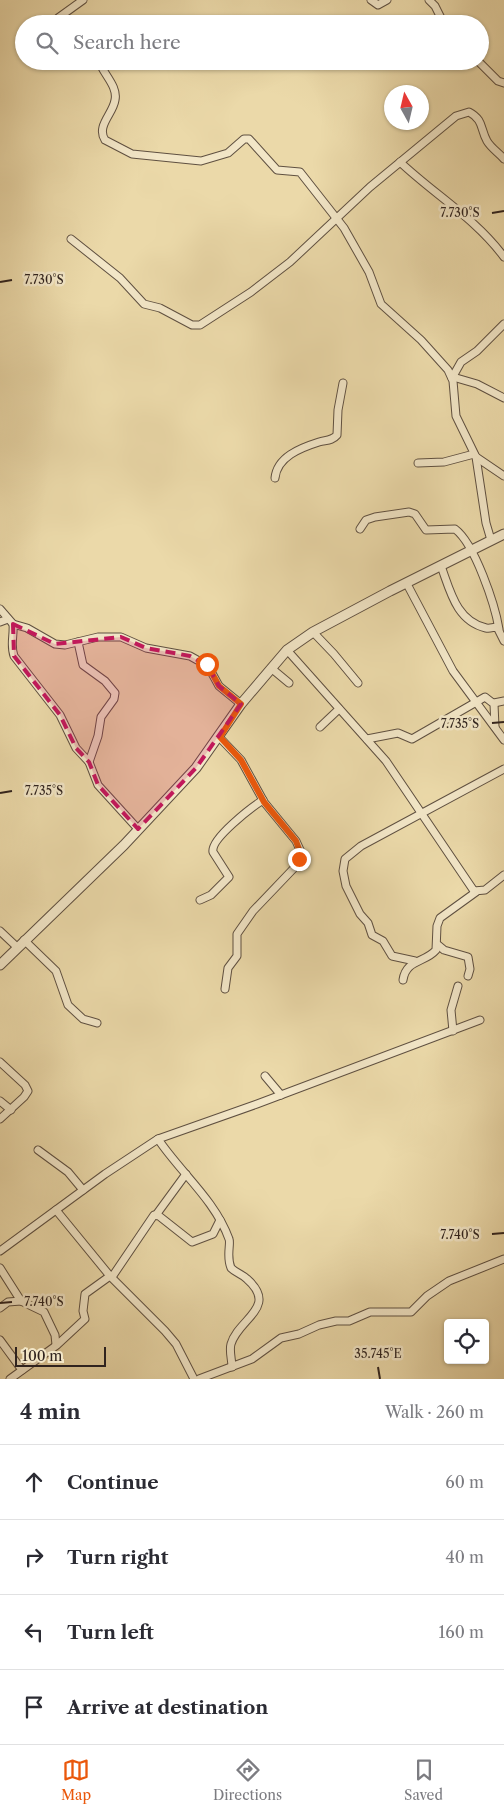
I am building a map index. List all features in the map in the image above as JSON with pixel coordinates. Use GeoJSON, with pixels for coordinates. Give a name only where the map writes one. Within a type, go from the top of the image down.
{"type":"FeatureCollection","features":[{"type":"Feature","properties":{"kind":"street"},"geometry":{"type":"LineString","coordinates":[[62,15],[83,0]]}},
{"type":"Feature","properties":{"kind":"street"},"geometry":{"type":"LineString","coordinates":[[371,0],[378,5],[387,0]]}},
{"type":"Feature","properties":{"kind":"street"},"geometry":{"type":"LineString","coordinates":[[429,0],[440,15]]}},
{"type":"Feature","properties":{"kind":"street"},"geometry":{"type":"LineString","coordinates":[[104,70],[114,88],[116,98],[102,129],[105,140],[132,154],[201,161],[228,153],[244,139],[249,138],[277,170],[300,172],[337,219],[369,272],[381,304],[421,340],[453,378],[456,416],[475,455],[486,523],[491,540]]}},
{"type":"Feature","properties":{"kind":"street"},"geometry":{"type":"LineString","coordinates":[[487,70],[498,81],[504,83]]}},
{"type":"Feature","properties":{"kind":"street"},"geometry":{"type":"LineString","coordinates":[[71,239],[120,278],[144,304],[160,308],[184,321],[198,325],[210,320],[251,292],[290,262],[370,187],[456,116],[469,112],[478,117],[482,123],[488,143],[504,159]]}},
{"type":"Feature","properties":{"kind":"street"},"geometry":{"type":"LineString","coordinates":[[400,162],[462,212],[490,238],[504,257]]}},
{"type":"Feature","properties":{"kind":"street"},"geometry":{"type":"LineString","coordinates":[[453,378],[464,359],[477,351],[504,324]]}},
{"type":"Feature","properties":{"kind":"street"},"geometry":{"type":"LineString","coordinates":[[453,378],[477,384],[504,398]]}},
{"type":"Feature","properties":{"kind":"street"},"geometry":{"type":"LineString","coordinates":[[275,478],[276,469],[286,458],[315,444],[332,440],[337,436],[338,410],[343,383]]}},
{"type":"Feature","properties":{"kind":"street"},"geometry":{"type":"LineString","coordinates":[[418,464],[444,462],[475,455],[504,476]]}},
{"type":"Feature","properties":{"kind":"street"},"geometry":{"type":"LineString","coordinates":[[360,529],[362,523],[370,518],[409,512],[415,514],[426,530],[455,529],[472,550],[496,610],[499,629],[504,641]]}},
{"type":"Feature","properties":{"kind":"street"},"geometry":{"type":"LineString","coordinates":[[0,965],[138,829],[196,768],[220,737],[241,704],[288,650],[313,632],[504,534]]}},
{"type":"Feature","properties":{"kind":"street"},"geometry":{"type":"LineString","coordinates":[[441,566],[457,608],[462,615],[487,629],[495,626],[499,629]]}},
{"type":"Feature","properties":{"kind":"street"},"geometry":{"type":"LineString","coordinates":[[407,584],[442,654],[504,740]]}},
{"type":"Feature","properties":{"kind":"street"},"geometry":{"type":"LineString","coordinates":[[0,608],[10,622],[11,646],[14,656],[60,715],[76,748],[89,762],[98,785],[138,829]]}},
{"type":"Feature","properties":{"kind":"street"},"geometry":{"type":"LineString","coordinates":[[0,622],[10,622],[27,628],[55,644],[66,645],[98,637],[122,637],[146,648],[190,656],[208,666],[219,686],[241,704]]}},
{"type":"Feature","properties":{"kind":"street"},"geometry":{"type":"LineString","coordinates":[[313,632],[358,683]]}},
{"type":"Feature","properties":{"kind":"street"},"geometry":{"type":"LineString","coordinates":[[78,642],[83,665],[106,682],[114,693],[114,699],[101,717],[98,736],[89,762]]}},
{"type":"Feature","properties":{"kind":"street"},"geometry":{"type":"LineString","coordinates":[[288,650],[367,738],[424,814],[468,884],[476,892]]}},
{"type":"Feature","properties":{"kind":"street"},"geometry":{"type":"LineString","coordinates":[[271,668],[289,682]]}},
{"type":"Feature","properties":{"kind":"street"},"geometry":{"type":"LineString","coordinates":[[367,738],[398,733],[412,739],[485,697],[494,703],[496,708],[495,727]]}},
{"type":"Feature","properties":{"kind":"street"},"geometry":{"type":"LineString","coordinates":[[494,703],[504,700]]}},
{"type":"Feature","properties":{"kind":"street"},"geometry":{"type":"LineString","coordinates":[[320,727],[339,709]]}},
{"type":"Feature","properties":{"kind":"street"},"geometry":{"type":"LineString","coordinates":[[220,737],[241,760],[263,800],[296,841],[300,852],[296,866],[253,911],[237,934],[237,955],[228,968],[225,989]]}},
{"type":"Feature","properties":{"kind":"street"},"geometry":{"type":"LineString","coordinates":[[416,961],[392,956],[383,942],[372,935],[368,922],[360,914],[348,894],[343,871],[345,859],[385,833],[424,814],[504,769]]}},
{"type":"Feature","properties":{"kind":"street"},"geometry":{"type":"LineString","coordinates":[[200,900],[211,895],[229,877],[213,852],[214,843],[238,819],[263,800]]}},
{"type":"Feature","properties":{"kind":"street"},"geometry":{"type":"LineString","coordinates":[[403,980],[406,970],[416,961],[432,955],[436,950],[438,945],[437,926],[440,918],[476,892],[485,890],[504,875]]}},
{"type":"Feature","properties":{"kind":"street"},"geometry":{"type":"LineString","coordinates":[[0,931],[18,948]]}},
{"type":"Feature","properties":{"kind":"street"},"geometry":{"type":"LineString","coordinates":[[24,940],[56,971],[68,1005],[83,1019],[97,1023]]}},
{"type":"Feature","properties":{"kind":"street"},"geometry":{"type":"LineString","coordinates":[[438,945],[444,950],[468,957],[470,964],[468,976]]}},
{"type":"Feature","properties":{"kind":"street"},"geometry":{"type":"LineString","coordinates":[[453,1031],[451,1010],[458,986]]}},
{"type":"Feature","properties":{"kind":"street"},"geometry":{"type":"LineString","coordinates":[[0,1251],[83,1190],[158,1139],[480,1020]]}},
{"type":"Feature","properties":{"kind":"street"},"geometry":{"type":"LineString","coordinates":[[0,1119],[24,1098],[28,1089],[1,1065]]}},
{"type":"Feature","properties":{"kind":"street"},"geometry":{"type":"LineString","coordinates":[[265,1076],[281,1095]]}},
{"type":"Feature","properties":{"kind":"street"},"geometry":{"type":"LineString","coordinates":[[0,1101],[11,1110]]}},
{"type":"Feature","properties":{"kind":"street"},"geometry":{"type":"LineString","coordinates":[[158,1139],[220,1220],[230,1241],[228,1256],[231,1268],[248,1279],[259,1298],[252,1316],[232,1342],[232,1367]]}},
{"type":"Feature","properties":{"kind":"street"},"geometry":{"type":"LineString","coordinates":[[38,1150],[68,1172],[83,1190]]}},
{"type":"Feature","properties":{"kind":"street"},"geometry":{"type":"LineString","coordinates":[[10,1379],[56,1345],[85,1319],[83,1311],[85,1294],[111,1276],[149,1221],[156,1215],[186,1174]]}},
{"type":"Feature","properties":{"kind":"street"},"geometry":{"type":"LineString","coordinates":[[56,1210],[111,1276],[176,1344],[194,1379]]}},
{"type":"Feature","properties":{"kind":"street"},"geometry":{"type":"LineString","coordinates":[[156,1215],[192,1242],[213,1234],[220,1220]]}},
{"type":"Feature","properties":{"kind":"street"},"geometry":{"type":"LineString","coordinates":[[199,1379],[252,1359],[281,1338],[300,1334],[319,1325],[336,1321],[349,1321],[370,1312],[411,1312],[427,1296],[449,1280],[504,1259]]}},
{"type":"Feature","properties":{"kind":"street"},"geometry":{"type":"LineString","coordinates":[[0,1268],[21,1301]]}},
{"type":"Feature","properties":{"kind":"street"},"geometry":{"type":"LineString","coordinates":[[0,1308],[8,1302],[21,1301],[44,1312],[55,1335],[56,1345]]}},
{"type":"Feature","properties":{"kind":"street"},"geometry":{"type":"LineString","coordinates":[[0,1340],[22,1370]]}},
{"type":"Feature","properties":{"kind":"highlighted area"},"geometry":{"type":"Polygon","coordinates":[[[13,624],[55,644],[121,637],[146,648],[190,656],[208,666],[219,686],[241,704],[196,768],[138,829],[98,785],[89,762],[76,748],[60,715],[14,656],[13,624]]]}},
{"type":"Feature","properties":{"kind":"route"},"geometry":{"type":"LineString","coordinates":[[207,664],[222,690],[241,704],[220,737],[234,750],[248,770],[264,802],[280,819],[296,841],[300,848],[299,859]]}}]}
